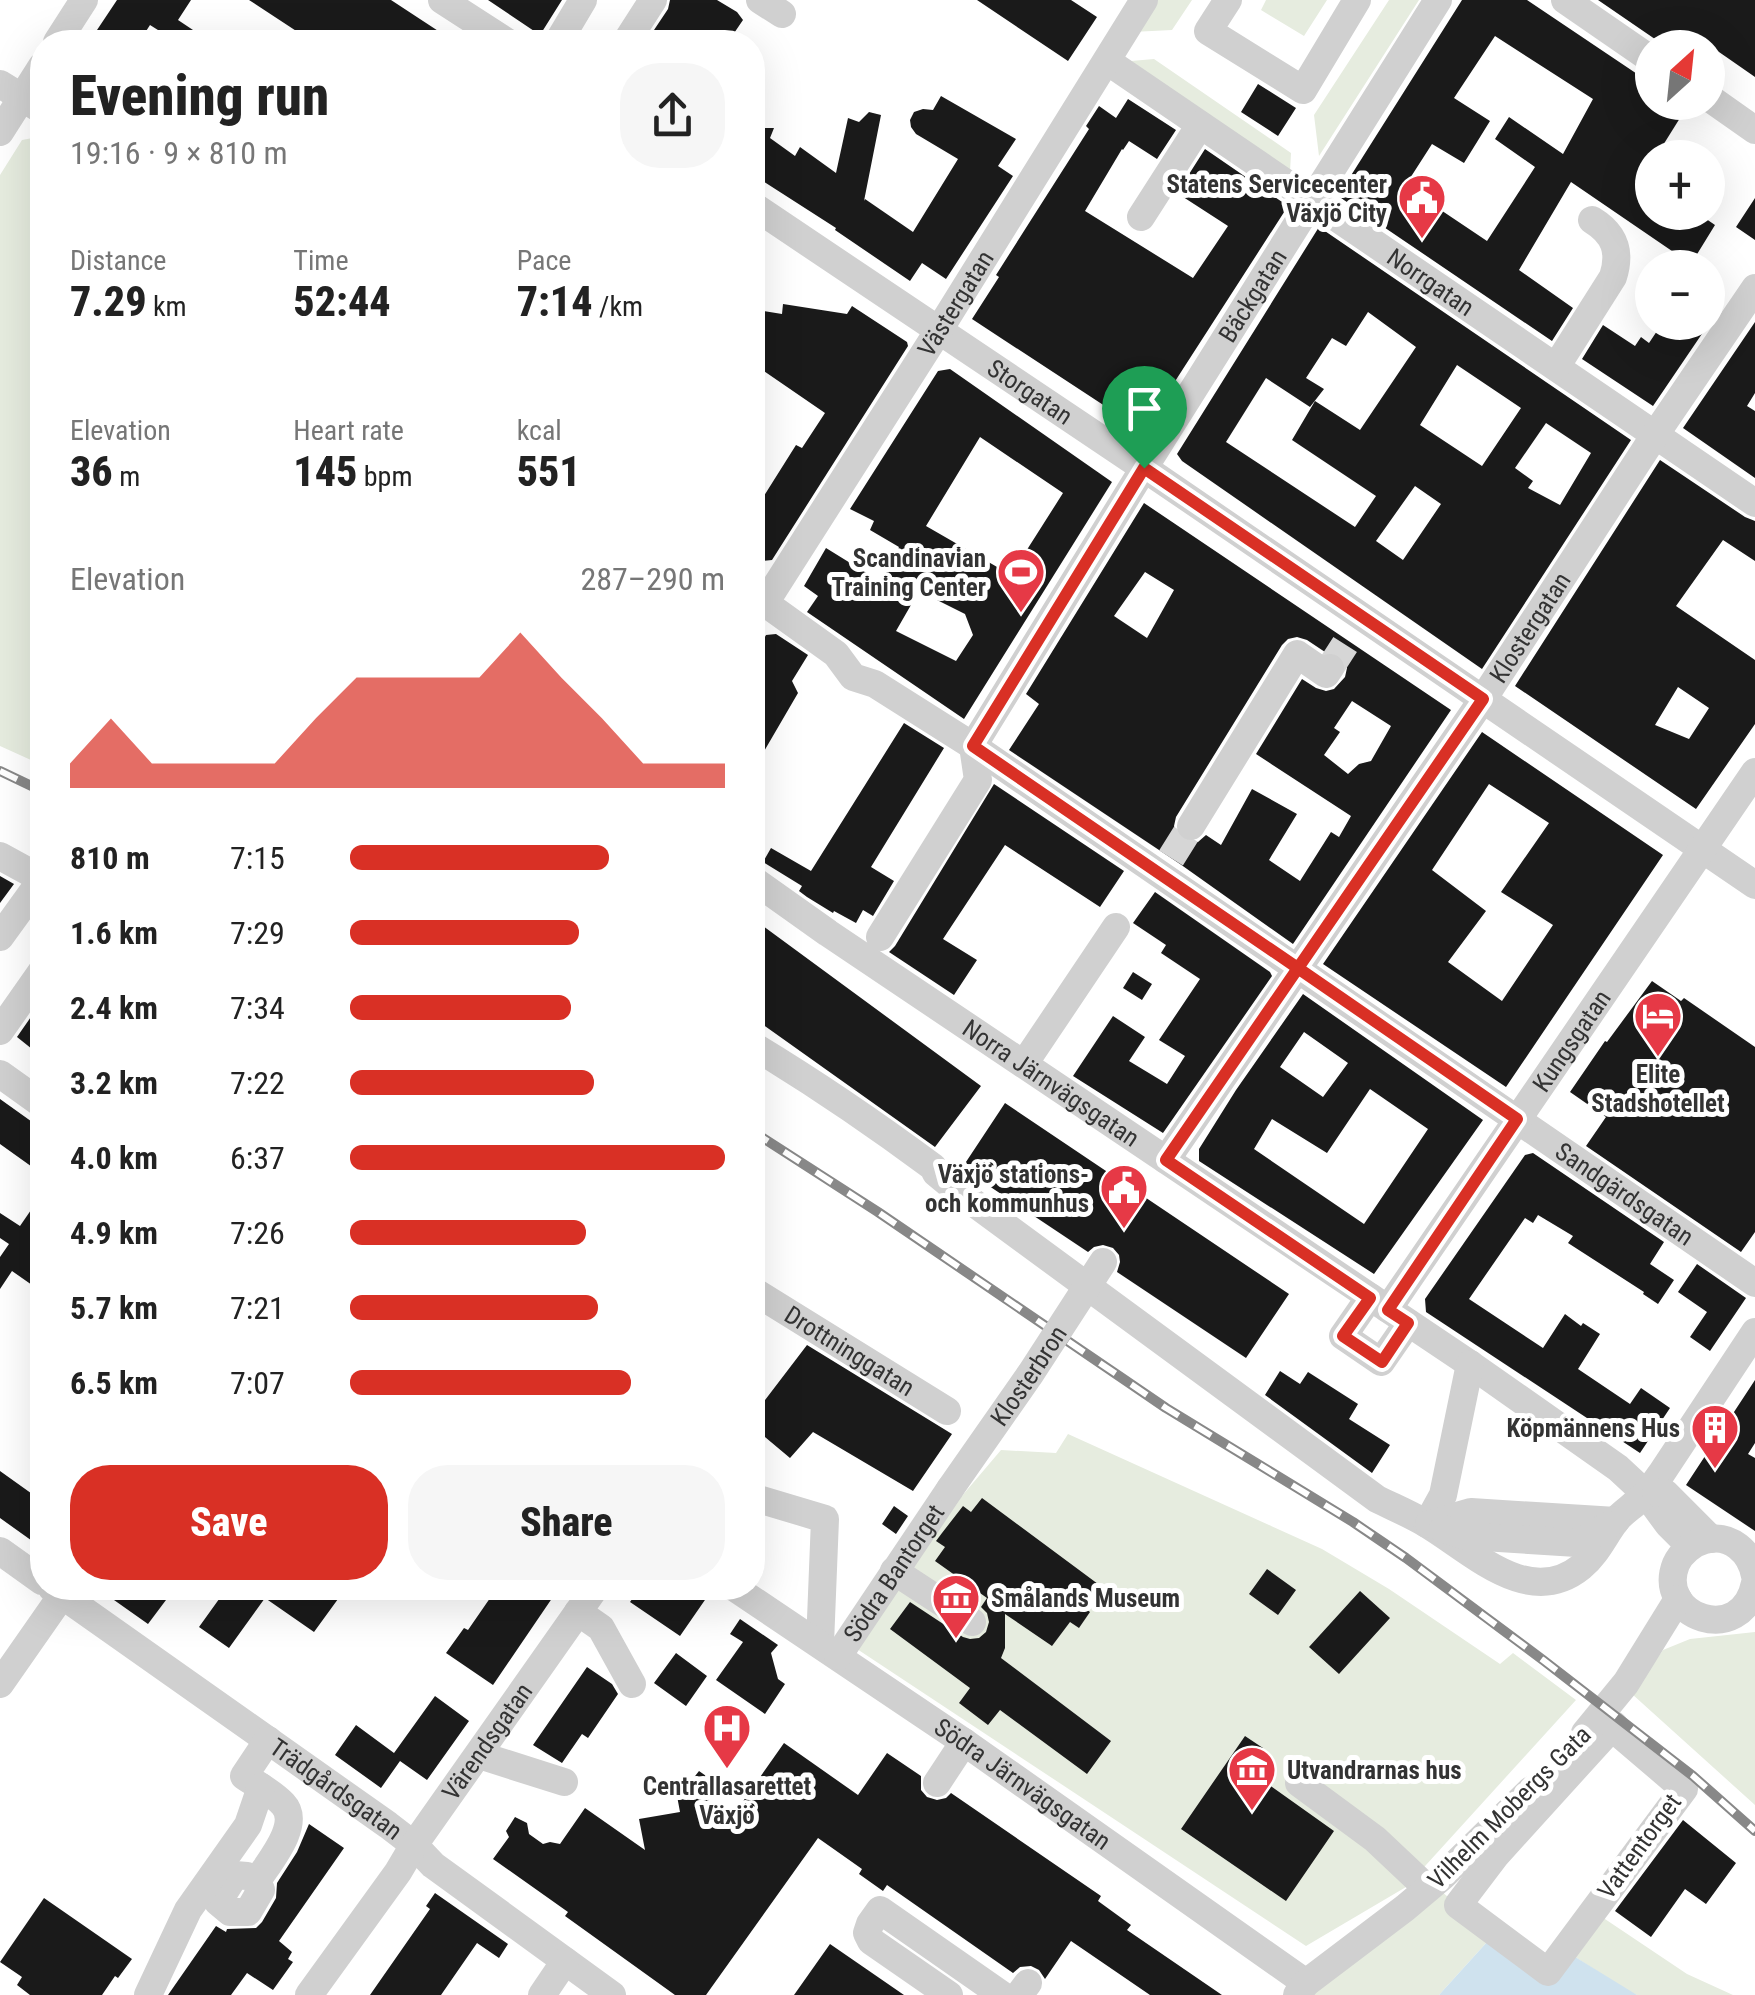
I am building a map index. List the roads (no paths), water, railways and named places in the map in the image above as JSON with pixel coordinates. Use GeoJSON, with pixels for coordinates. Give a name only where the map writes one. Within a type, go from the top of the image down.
{"type":"FeatureCollection","features":[{"type":"Feature","properties":{"kind":"street"},"geometry":{"type":"LineString","coordinates":[[65,30],[84,0]]}},
{"type":"Feature","properties":{"kind":"street"},"geometry":{"type":"LineString","coordinates":[[442,0],[488,30]]}},
{"type":"Feature","properties":{"kind":"street"},"geometry":{"type":"LineString","coordinates":[[565,30],[584,0]]}},
{"type":"Feature","properties":{"kind":"street"},"geometry":{"type":"LineString","coordinates":[[633,30],[652,0]]}},
{"type":"Feature","properties":{"kind":"street","name":"Västergatan"},"geometry":{"type":"LineString","coordinates":[[765,591],[939,330],[1144,0]]}},
{"type":"Feature","properties":{"kind":"street"},"geometry":{"type":"LineString","coordinates":[[1228,0],[1208,32],[1304,90],[1357,0]]}},
{"type":"Feature","properties":{"kind":"street","name":"Bäckgatan"},"geometry":{"type":"LineString","coordinates":[[973,746],[1438,0]]}},
{"type":"Feature","properties":{"kind":"street"},"geometry":{"type":"LineString","coordinates":[[1565,0],[1635,48]]}},
{"type":"Feature","properties":{"kind":"street","name":"Norrgatan"},"geometry":{"type":"LineString","coordinates":[[1107,61],[1755,504]]}},
{"type":"Feature","properties":{"kind":"street"},"geometry":{"type":"LineString","coordinates":[[0,132],[22,97]]}},
{"type":"Feature","properties":{"kind":"street"},"geometry":{"type":"LineString","coordinates":[[1725,110],[1755,130]]}},
{"type":"Feature","properties":{"kind":"street"},"geometry":{"type":"LineString","coordinates":[[1141,217],[1200,125]]}},
{"type":"Feature","properties":{"kind":"street","name":"Storgatan"},"geometry":{"type":"LineString","coordinates":[[765,215],[1144,468],[1355,628],[1483,699],[1755,885]]}},
{"type":"Feature","properties":{"kind":"street"},"geometry":{"type":"LineString","coordinates":[[1556,368],[1614,277],[1618,263],[1612,236],[1592,220]]}},
{"type":"Feature","properties":{"kind":"street","name":"Klostergatan"},"geometry":{"type":"LineString","coordinates":[[1166,1160],[1483,699],[1755,288]]}},
{"type":"Feature","properties":{"kind":"street","name":"Sandgärdsgatan"},"geometry":{"type":"LineString","coordinates":[[765,604],[836,654],[853,677],[875,684],[1166,866],[1298,968],[1755,1283]]}},
{"type":"Feature","properties":{"kind":"street"},"geometry":{"type":"LineString","coordinates":[[1191,826],[1297,654],[1326,674],[1330,668]]}},
{"type":"Feature","properties":{"kind":"street"},"geometry":{"type":"LineString","coordinates":[[880,938],[978,780],[973,746]]}},
{"type":"Feature","properties":{"kind":"street","name":"Kungsgatan"},"geometry":{"type":"LineString","coordinates":[[1388,1310],[1755,772]]}},
{"type":"Feature","properties":{"kind":"street"},"geometry":{"type":"LineString","coordinates":[[0,856],[30,872]]}},
{"type":"Feature","properties":{"kind":"street","name":"Norra Järnvägsgatan"},"geometry":{"type":"LineString","coordinates":[[765,889],[1470,1364],[1618,1468],[1646,1494],[1665,1494],[1701,1542]]}},
{"type":"Feature","properties":{"kind":"street"},"geometry":{"type":"LineString","coordinates":[[0,937],[30,896]]}},
{"type":"Feature","properties":{"kind":"street"},"geometry":{"type":"LineString","coordinates":[[1018,1059],[1116,927]]}},
{"type":"Feature","properties":{"kind":"street"},"geometry":{"type":"LineString","coordinates":[[0,1031],[30,988]]}},
{"type":"Feature","properties":{"kind":"street"},"geometry":{"type":"LineString","coordinates":[[765,1053],[876,1125],[959,1192],[1377,1499],[1427,1524],[1503,1574],[1534,1582],[1563,1578],[1581,1567],[1616,1522],[1646,1494],[1755,1332]]}},
{"type":"Feature","properties":{"kind":"street"},"geometry":{"type":"LineString","coordinates":[[0,1074],[30,1095]]}},
{"type":"Feature","properties":{"kind":"street","name":"Klosterbron"},"geometry":{"type":"LineString","coordinates":[[950,1490],[1104,1262]]}},
{"type":"Feature","properties":{"kind":"street","name":"Drottninggatan"},"geometry":{"type":"LineString","coordinates":[[765,1302],[781,1316],[947,1411]]}},
{"type":"Feature","properties":{"kind":"street"},"geometry":{"type":"LineString","coordinates":[[1427,1524],[1443,1496],[1470,1364]]}},
{"type":"Feature","properties":{"kind":"street","name":"Södra Bantorget"},"geometry":{"type":"LineString","coordinates":[[829,1650],[894,1570],[950,1490]]}},
{"type":"Feature","properties":{"kind":"street"},"geometry":{"type":"LineString","coordinates":[[765,1501],[825,1519],[829,1650]]}},
{"type":"Feature","properties":{"kind":"street"},"geometry":{"type":"LineString","coordinates":[[1427,1524],[1468,1536],[1577,1543],[1616,1522]]}},
{"type":"Feature","properties":{"kind":"street"},"geometry":{"type":"LineString","coordinates":[[1724,1540],[1740,1548],[1755,1574],[1744,1617],[1720,1620],[1700,1618],[1688,1611],[1673,1584],[1680,1556],[1701,1542],[1724,1540]]}},
{"type":"Feature","properties":{"kind":"street","name":"Trädgårdsgatan"},"geometry":{"type":"LineString","coordinates":[[0,1550],[30,1570]]}},
{"type":"Feature","properties":{"kind":"street"},"geometry":{"type":"LineString","coordinates":[[894,1570],[972,1622]]}},
{"type":"Feature","properties":{"kind":"street","name":"Vilhelm Mobergs Gata"},"geometry":{"type":"LineString","coordinates":[[1301,1989],[1404,1908],[1538,1783],[1626,1683],[1678,1599]]}},
{"type":"Feature","properties":{"kind":"street"},"geometry":{"type":"LineString","coordinates":[[0,1684],[49,1600]]}},
{"type":"Feature","properties":{"kind":"street","name":"Trädgårdsgatan"},"geometry":{"type":"LineString","coordinates":[[73,1600],[414,1844],[433,1865],[612,1995]]}},
{"type":"Feature","properties":{"kind":"street","name":"Värendsgatan"},"geometry":{"type":"LineString","coordinates":[[309,1995],[587,1600]]}},
{"type":"Feature","properties":{"kind":"street","name":"Södra Järnvägsgatan"},"geometry":{"type":"LineString","coordinates":[[754,1600],[964,1742],[1301,1989]]}},
{"type":"Feature","properties":{"kind":"street"},"geometry":{"type":"LineString","coordinates":[[578,1612],[601,1628],[632,1684]]}},
{"type":"Feature","properties":{"kind":"street","name":"Vattentorget"},"geometry":{"type":"LineString","coordinates":[[1614,1726],[1684,1789],[1548,1972],[1458,1905],[1496,1854],[1614,1726]]}},
{"type":"Feature","properties":{"kind":"street"},"geometry":{"type":"LineString","coordinates":[[257,1881],[288,1831],[290,1819],[286,1806],[244,1776],[268,1740]]}},
{"type":"Feature","properties":{"kind":"street"},"geometry":{"type":"LineString","coordinates":[[938,1783],[964,1742]]}},
{"type":"Feature","properties":{"kind":"street"},"geometry":{"type":"LineString","coordinates":[[478,1755],[564,1782]]}},
{"type":"Feature","properties":{"kind":"street"},"geometry":{"type":"LineString","coordinates":[[1299,1784],[1375,1839],[1427,1888]]}},
{"type":"Feature","properties":{"kind":"street"},"geometry":{"type":"LineString","coordinates":[[148,1995],[188,1910],[248,1824],[261,1788]]}},
{"type":"Feature","properties":{"kind":"street"},"geometry":{"type":"LineString","coordinates":[[950,1995],[872,1941],[867,1933],[880,1910],[1017,1991]]}},
{"type":"Feature","properties":{"kind":"street"},"geometry":{"type":"LineString","coordinates":[[542,1995],[564,1961]]}},
{"type":"Feature","properties":{"kind":"water"},"geometry":{"type":"Polygon","coordinates":[[[1487,1942],[1550,1974],[1572,1955],[1637,1995],[1439,1995],[1487,1942]]]}},
{"type":"Feature","properties":{"kind":"tunnel"},"geometry":{"type":"LineString","coordinates":[[1330,668],[1348,640]]}},
{"type":"Feature","properties":{"kind":"tunnel"},"geometry":{"type":"LineString","coordinates":[[1171,858],[1191,826]]}},
{"type":"Feature","properties":{"kind":"railway"},"geometry":{"type":"LineString","coordinates":[[0,771],[30,785]]}},
{"type":"Feature","properties":{"kind":"railway"},"geometry":{"type":"LineString","coordinates":[[765,1139],[1166,1408],[1406,1558],[1693,1776],[1755,1831]]}},
{"type":"Feature","properties":{"kind":"place","name":"Statens Servicecenter Växjö City"},"geometry":{"type":"Point","coordinates":[1422,240]}},
{"type":"Feature","properties":{"kind":"place","name":"Scandinavian Training Center"},"geometry":{"type":"Point","coordinates":[1021,614]}},
{"type":"Feature","properties":{"kind":"place","name":"Elite Stadshotellet"},"geometry":{"type":"Point","coordinates":[1658,1058]}},
{"type":"Feature","properties":{"kind":"place","name":"Växjö stations- och kommunhus"},"geometry":{"type":"Point","coordinates":[1124,1230]}},
{"type":"Feature","properties":{"kind":"place","name":"Köpmännens Hus"},"geometry":{"type":"Point","coordinates":[1715,1470]}},
{"type":"Feature","properties":{"kind":"place","name":"Smålands Museum"},"geometry":{"type":"Point","coordinates":[956,1640]}},
{"type":"Feature","properties":{"kind":"place","name":"Centrallasarettet Växjö"},"geometry":{"type":"Point","coordinates":[727,1770]}},
{"type":"Feature","properties":{"kind":"place","name":"Utvandrarnas hus"},"geometry":{"type":"Point","coordinates":[1252,1812]}}]}
